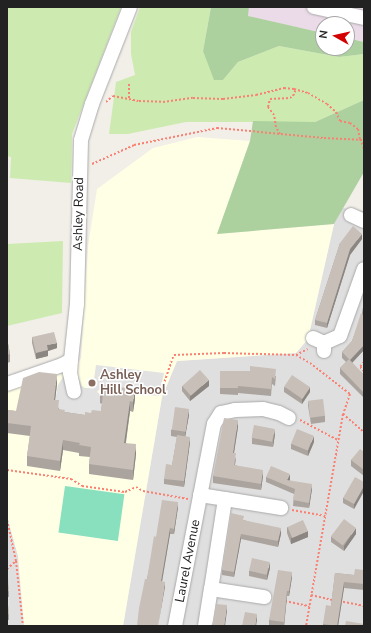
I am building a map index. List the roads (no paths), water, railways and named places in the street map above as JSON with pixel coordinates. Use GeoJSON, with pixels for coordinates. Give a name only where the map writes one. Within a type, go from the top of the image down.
{"type":"FeatureCollection","features":[{"type":"Feature","properties":{"kind":"street","name":"Ashley Road"},"geometry":{"type":"LineString","coordinates":[[74,392],[70,374],[77,304],[81,140],[95,98],[130,7]]}},
{"type":"Feature","properties":{"kind":"street"},"geometry":{"type":"LineString","coordinates":[[314,7],[364,18]]}},
{"type":"Feature","properties":{"kind":"street"},"geometry":{"type":"LineString","coordinates":[[320,344],[340,336],[364,269]]}},
{"type":"Feature","properties":{"kind":"street"},"geometry":{"type":"LineString","coordinates":[[7,384],[62,365],[71,360]]}},
{"type":"Feature","properties":{"kind":"street","name":"Laurel Avenue"},"geometry":{"type":"LineString","coordinates":[[176,626],[214,424],[220,412],[235,410],[263,410],[279,413],[289,418]]}},
{"type":"Feature","properties":{"kind":"street"},"geometry":{"type":"LineString","coordinates":[[200,498],[281,508]]}},
{"type":"Feature","properties":{"kind":"street","name":"Laurel Avenue"},"geometry":{"type":"LineString","coordinates":[[205,626],[225,500]]}},
{"type":"Feature","properties":{"kind":"street"},"geometry":{"type":"LineString","coordinates":[[211,589],[264,597]]}},
{"type":"Feature","properties":{"kind":"place","name":"Ashley Hill School"},"geometry":{"type":"Point","coordinates":[92,383]}}]}
